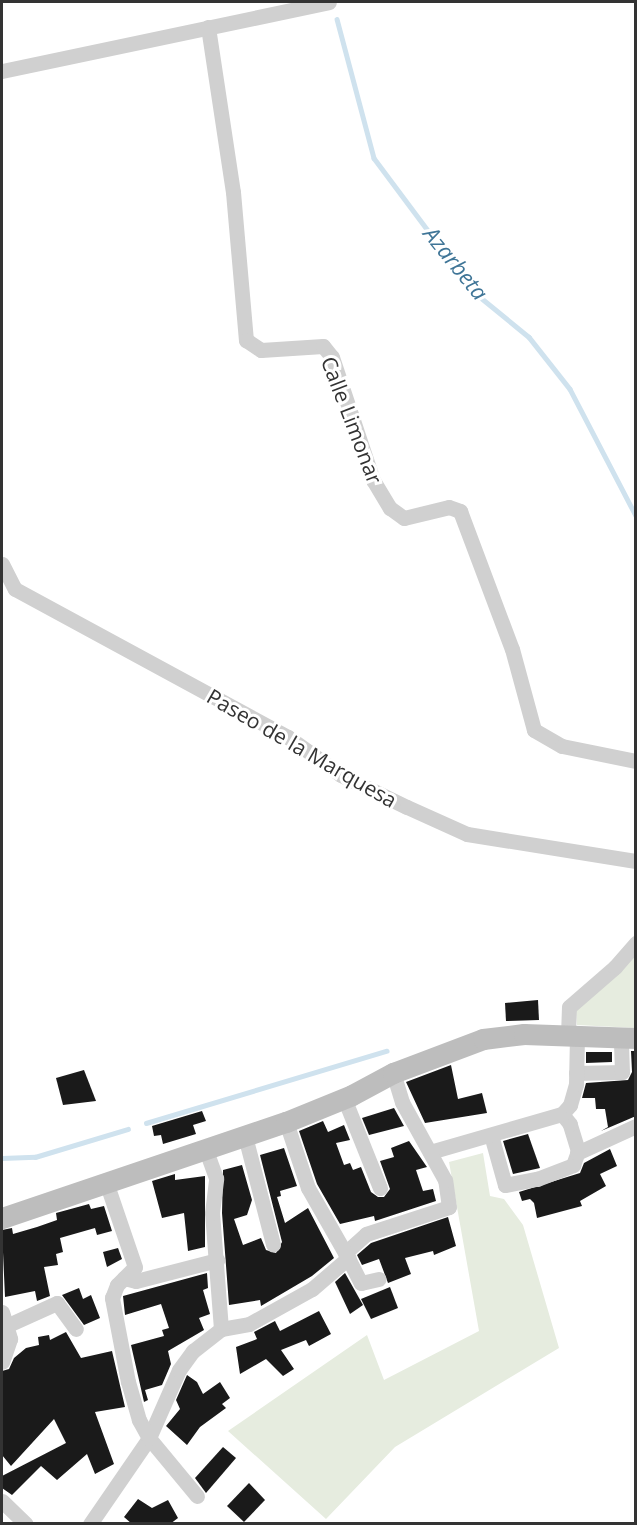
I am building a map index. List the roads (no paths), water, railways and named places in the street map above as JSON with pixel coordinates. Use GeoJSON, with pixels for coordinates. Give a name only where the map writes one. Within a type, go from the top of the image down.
{"type":"FeatureCollection","features":[{"type":"Feature","properties":{"kind":"main road"},"geometry":{"type":"LineString","coordinates":[[2,1218],[286,1122],[344,1098],[393,1073],[483,1039],[573,1035],[628,1038]]}},
{"type":"Feature","properties":{"kind":"street"},"geometry":{"type":"LineString","coordinates":[[2,71],[328,2]]}},
{"type":"Feature","properties":{"kind":"street","name":"Calle Limonar"},"geometry":{"type":"LineString","coordinates":[[208,27],[233,192],[246,340],[261,350],[317,344],[328,351],[366,465],[394,513],[410,518],[449,507],[460,512],[512,649],[534,730],[562,746],[636,761]]}},
{"type":"Feature","properties":{"kind":"street","name":"Paseo de la Marquesa"},"geometry":{"type":"LineString","coordinates":[[2,564],[15,589],[288,737],[341,775],[407,807],[467,834],[636,861]]}},
{"type":"Feature","properties":{"kind":"street"},"geometry":{"type":"LineString","coordinates":[[430,1152],[562,1114],[570,1105],[576,1073],[569,1006],[636,943]]}},
{"type":"Feature","properties":{"kind":"street"},"geometry":{"type":"LineString","coordinates":[[576,1073],[621,1072],[628,1038]]}},
{"type":"Feature","properties":{"kind":"street"},"geometry":{"type":"LineString","coordinates":[[97,1520],[149,1438],[179,1370],[193,1351],[221,1329],[249,1324],[312,1289],[366,1234],[449,1207],[445,1180],[402,1102],[393,1073]]}},
{"type":"Feature","properties":{"kind":"street"},"geometry":{"type":"LineString","coordinates":[[344,1098],[380,1188]]}},
{"type":"Feature","properties":{"kind":"street"},"geometry":{"type":"LineString","coordinates":[[491,1135],[505,1185],[537,1179],[573,1164],[577,1153],[570,1124],[562,1114]]}},
{"type":"Feature","properties":{"kind":"street"},"geometry":{"type":"LineString","coordinates":[[286,1122],[308,1188],[361,1283],[379,1279]]}},
{"type":"Feature","properties":{"kind":"street"},"geometry":{"type":"LineString","coordinates":[[577,1153],[636,1126]]}},
{"type":"Feature","properties":{"kind":"street"},"geometry":{"type":"LineString","coordinates":[[245,1136],[273,1244]]}},
{"type":"Feature","properties":{"kind":"street"},"geometry":{"type":"LineString","coordinates":[[206,1150],[216,1178],[212,1213],[218,1260],[221,1329]]}},
{"type":"Feature","properties":{"kind":"street"},"geometry":{"type":"LineString","coordinates":[[106,1182],[135,1266],[124,1278],[112,1298],[128,1382],[139,1420],[149,1438],[197,1496]]}},
{"type":"Feature","properties":{"kind":"street"},"geometry":{"type":"LineString","coordinates":[[124,1278],[136,1281],[218,1260]]}},
{"type":"Feature","properties":{"kind":"street"},"geometry":{"type":"LineString","coordinates":[[2,1362],[10,1339],[4,1319],[57,1303],[76,1329]]}},
{"type":"Feature","properties":{"kind":"street"},"geometry":{"type":"LineString","coordinates":[[2,1501],[26,1524]]}},
{"type":"Feature","properties":{"kind":"waterway","name":"Azarbeta"},"geometry":{"type":"LineString","coordinates":[[337,19],[374,158],[474,292],[529,337],[570,389],[636,516]]}},
{"type":"Feature","properties":{"kind":"waterway"},"geometry":{"type":"LineString","coordinates":[[146,1123],[386,1051]]}},
{"type":"Feature","properties":{"kind":"waterway"},"geometry":{"type":"LineString","coordinates":[[2,1158],[35,1157],[128,1129]]}}]}
